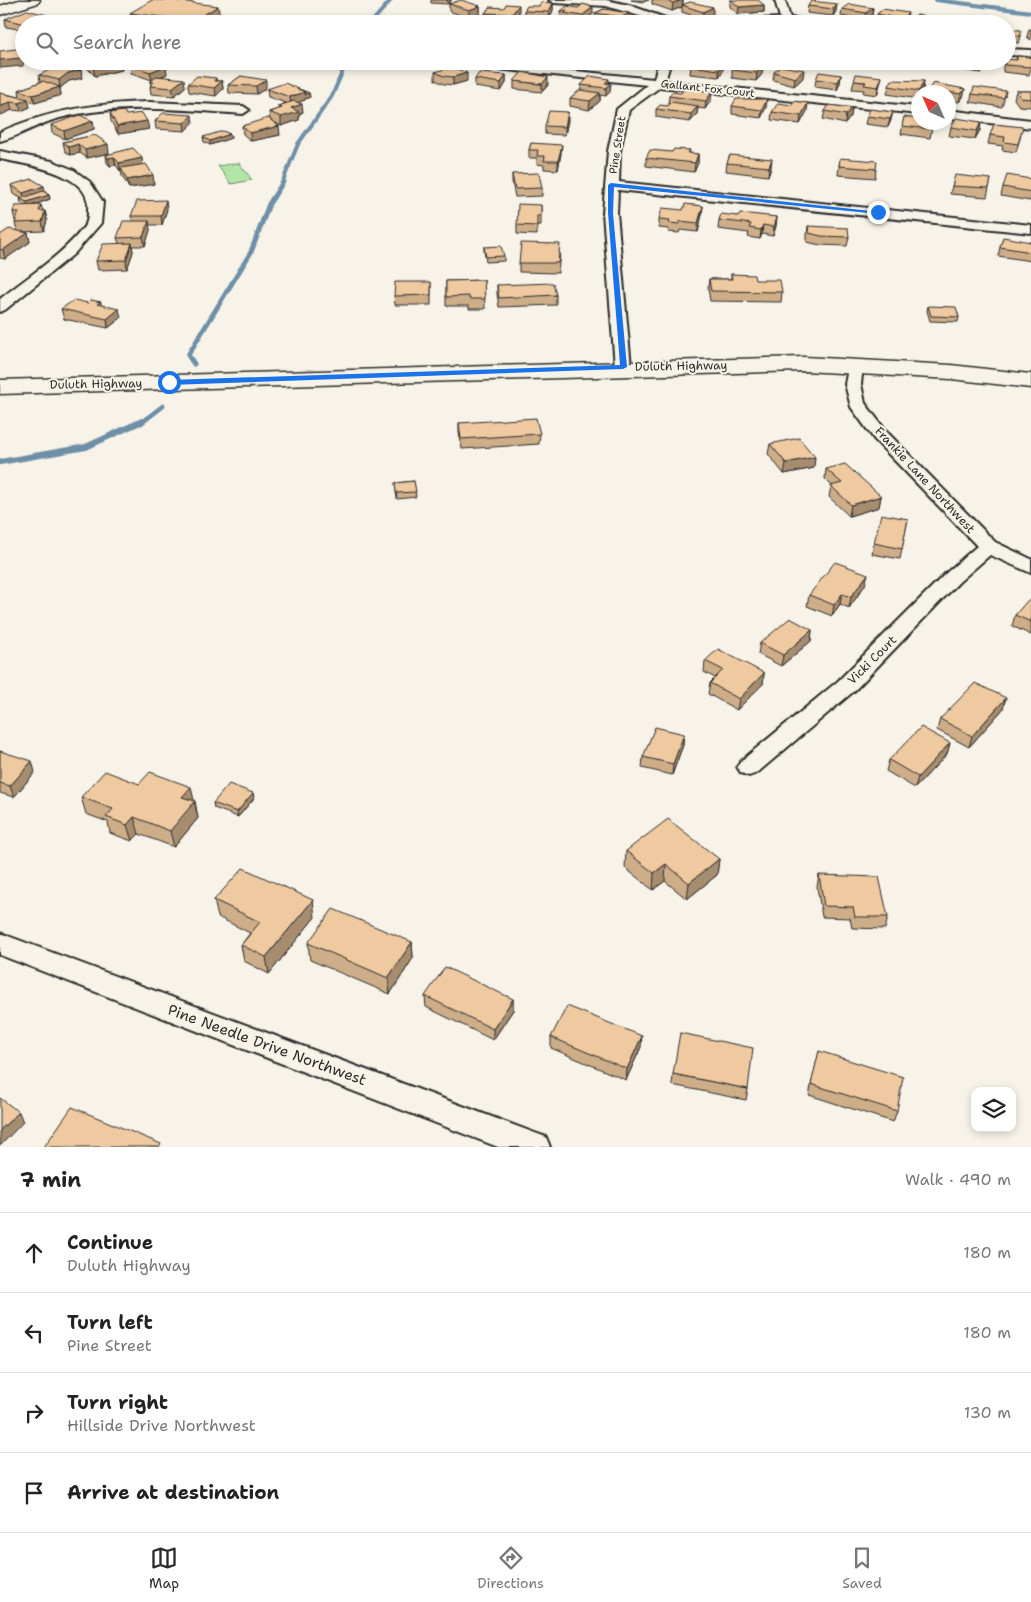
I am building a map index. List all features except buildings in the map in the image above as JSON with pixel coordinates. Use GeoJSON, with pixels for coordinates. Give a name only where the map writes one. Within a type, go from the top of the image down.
{"type":"FeatureCollection","features":[{"type":"Feature","properties":{"kind":"main road"},"geometry":{"type":"LineString","coordinates":[[0,12],[32,0]]}},
{"type":"Feature","properties":{"kind":"main road","name":"Duluth Highway"},"geometry":{"type":"LineString","coordinates":[[0,387],[623,367],[804,364],[951,372],[1031,381]]}},
{"type":"Feature","properties":{"kind":"street"},"geometry":{"type":"LineString","coordinates":[[554,0],[606,3],[649,15]]}},
{"type":"Feature","properties":{"kind":"street"},"geometry":{"type":"LineString","coordinates":[[780,0],[784,15]]}},
{"type":"Feature","properties":{"kind":"street"},"geometry":{"type":"LineString","coordinates":[[1016,52],[1031,53]]}},
{"type":"Feature","properties":{"kind":"street","name":"Gallant Fox Court"},"geometry":{"type":"LineString","coordinates":[[538,70],[911,110]]}},
{"type":"Feature","properties":{"kind":"street"},"geometry":{"type":"LineString","coordinates":[[659,82],[662,70]]}},
{"type":"Feature","properties":{"kind":"street","name":"Pine Street"},"geometry":{"type":"LineString","coordinates":[[623,367],[610,213],[614,151],[622,109],[652,90],[659,82]]}},
{"type":"Feature","properties":{"kind":"street"},"geometry":{"type":"LineString","coordinates":[[106,106],[115,94]]}},
{"type":"Feature","properties":{"kind":"street"},"geometry":{"type":"LineString","coordinates":[[0,137],[49,116],[106,106],[244,110]]}},
{"type":"Feature","properties":{"kind":"street"},"geometry":{"type":"LineString","coordinates":[[956,115],[1031,124]]}},
{"type":"Feature","properties":{"kind":"street"},"geometry":{"type":"LineString","coordinates":[[0,155],[47,164],[70,173],[85,185],[96,202],[94,223],[69,251],[0,307]]}},
{"type":"Feature","properties":{"kind":"street"},"geometry":{"type":"LineString","coordinates":[[611,185],[1031,228]]}},
{"type":"Feature","properties":{"kind":"street","name":"Frankie Lane Northwest"},"geometry":{"type":"LineString","coordinates":[[855,366],[854,384],[857,403],[880,435],[988,546],[1031,567]]}},
{"type":"Feature","properties":{"kind":"street","name":"Vicki Court"},"geometry":{"type":"LineString","coordinates":[[749,767],[846,686],[952,578],[988,546]]}},
{"type":"Feature","properties":{"kind":"street","name":"Pine Needle Drive Northwest"},"geometry":{"type":"LineString","coordinates":[[0,944],[534,1147]]}},
{"type":"Feature","properties":{"kind":"green space"},"geometry":{"type":"Polygon","coordinates":[[[239,163],[252,180],[231,184],[218,166],[239,163]]]}},
{"type":"Feature","properties":{"kind":"waterway"},"geometry":{"type":"LineString","coordinates":[[378,15],[391,0]]}},
{"type":"Feature","properties":{"kind":"waterway"},"geometry":{"type":"LineString","coordinates":[[936,0],[1031,12]]}},
{"type":"Feature","properties":{"kind":"waterway"},"geometry":{"type":"LineString","coordinates":[[282,183],[298,144],[332,96],[343,70]]}},
{"type":"Feature","properties":{"kind":"waterway"},"geometry":{"type":"LineString","coordinates":[[194,364],[188,355],[251,252],[269,204],[283,182]]}},
{"type":"Feature","properties":{"kind":"waterway"},"geometry":{"type":"LineString","coordinates":[[141,423],[163,406]]}},
{"type":"Feature","properties":{"kind":"waterway"},"geometry":{"type":"LineString","coordinates":[[0,462],[86,447],[142,421]]}},
{"type":"Feature","properties":{"kind":"route"},"geometry":{"type":"LineString","coordinates":[[169,382],[623,367],[610,213],[611,185],[878,212]]}}]}
